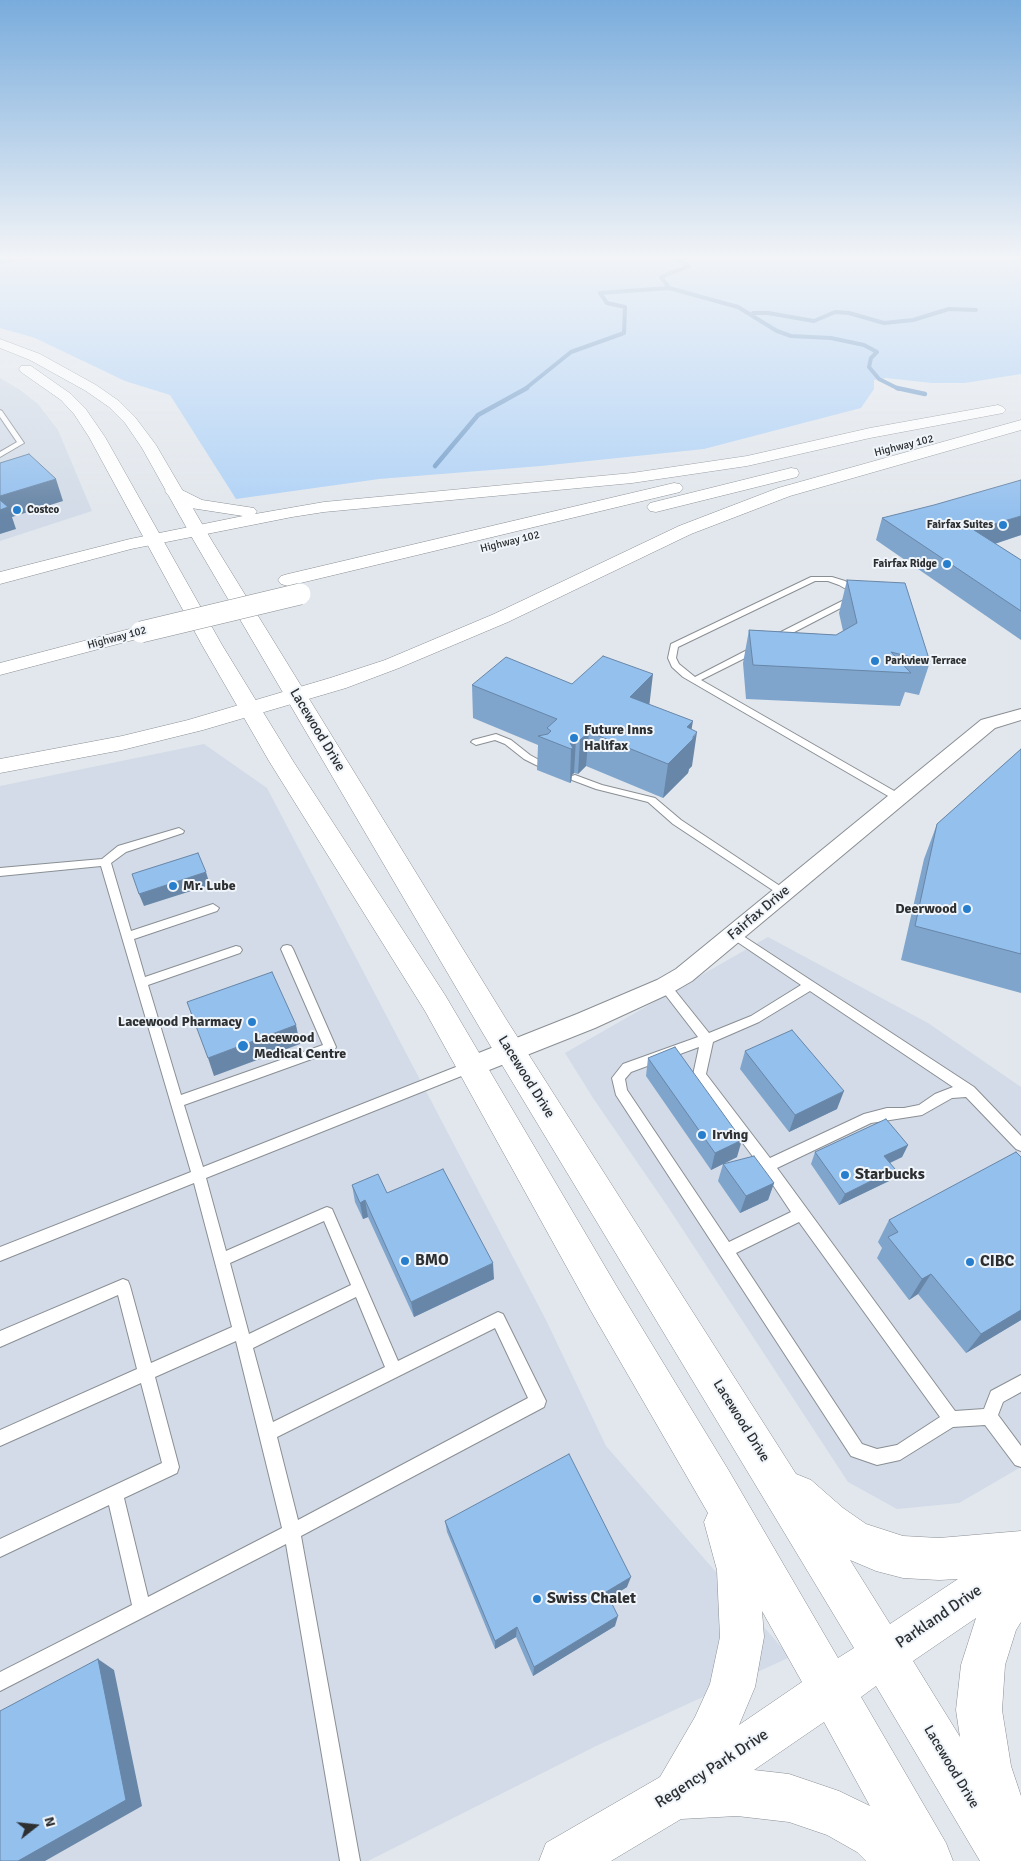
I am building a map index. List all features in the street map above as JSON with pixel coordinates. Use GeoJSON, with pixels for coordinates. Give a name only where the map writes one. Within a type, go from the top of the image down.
{"type":"FeatureCollection","features":[{"type":"Feature","properties":{"kind":"main road","name":"Lacewood Drive"},"geometry":{"type":"LineString","coordinates":[[0,343],[64,372],[114,404],[130,420],[150,448],[196,530],[510,1051],[771,1470],[857,1672],[928,1861]]}},
{"type":"Feature","properties":{"kind":"main road","name":"Lacewood Drive"},"geometry":{"type":"LineString","coordinates":[[0,356],[44,380],[66,396],[80,411],[105,450],[212,645],[252,709],[281,761],[435,1003],[604,1299],[715,1485],[857,1672],[1008,1861]]}},
{"type":"Feature","properties":{"kind":"main road"},"geometry":{"type":"LineString","coordinates":[[0,578],[154,538],[292,512],[324,507],[651,475],[747,461],[870,433],[1011,411]]}},
{"type":"Feature","properties":{"kind":"main road","name":"Highway 102"},"geometry":{"type":"LineString","coordinates":[[294,587],[1011,411]]}},
{"type":"Feature","properties":{"kind":"main road","name":"Highway 102"},"geometry":{"type":"LineString","coordinates":[[0,651],[136,624],[294,587],[1011,411]]}},
{"type":"Feature","properties":{"kind":"main road"},"geometry":{"type":"LineString","coordinates":[[0,766],[122,743],[296,696],[410,656],[501,618],[685,530],[784,492],[1021,425]]}},
{"type":"Feature","properties":{"kind":"main road"},"geometry":{"type":"LineString","coordinates":[[174,492],[198,504],[214,508],[242,512],[292,512]]}},
{"type":"Feature","properties":{"kind":"main road","name":"Highway 102"},"geometry":{"type":"LineString","coordinates":[[0,669],[136,624]]}},
{"type":"Feature","properties":{"kind":"main road"},"geometry":{"type":"LineString","coordinates":[[771,1470],[828,1523],[851,1539],[876,1550],[903,1557],[939,1559],[1021,1552]]}},
{"type":"Feature","properties":{"kind":"main road"},"geometry":{"type":"LineString","coordinates":[[675,1795],[712,1733],[732,1687],[742,1637],[738,1570],[715,1485]]}},
{"type":"Feature","properties":{"kind":"main road","name":"Parkland Drive"},"geometry":{"type":"LineString","coordinates":[[857,1672],[1021,1562]]}},
{"type":"Feature","properties":{"kind":"main road"},"geometry":{"type":"LineString","coordinates":[[1020,1861],[1007,1832],[987,1766],[979,1710],[983,1665],[997,1621],[1021,1580]]}},
{"type":"Feature","properties":{"kind":"main road","name":"Regency Park Drive"},"geometry":{"type":"LineString","coordinates":[[564,1861],[675,1795],[857,1672]]}},
{"type":"Feature","properties":{"kind":"main road"},"geometry":{"type":"LineString","coordinates":[[675,1795],[736,1792],[789,1798],[839,1815],[874,1835],[903,1861]]}},
{"type":"Feature","properties":{"kind":"street","name":"Fairfax Drive"},"geometry":{"type":"LineString","coordinates":[[470,1067],[586,1021],[665,986],[684,975],[988,724],[1021,714]]}},
{"type":"Feature","properties":{"kind":"lane"},"geometry":{"type":"LineString","coordinates":[[0,412],[21,443],[0,455]]}},
{"type":"Feature","properties":{"kind":"lane"},"geometry":{"type":"LineString","coordinates":[[695,680],[743,655],[812,624],[855,597],[857,592],[842,583],[829,579],[814,579],[674,646],[672,658],[675,665],[695,680],[899,798]]}},
{"type":"Feature","properties":{"kind":"lane"},"geometry":{"type":"LineString","coordinates":[[743,655],[768,656]]}},
{"type":"Feature","properties":{"kind":"lane"},"geometry":{"type":"LineString","coordinates":[[476,742],[496,737],[508,742],[527,757],[543,765]]}},
{"type":"Feature","properties":{"kind":"lane"},"geometry":{"type":"LineString","coordinates":[[575,778],[599,787],[651,800],[677,822],[784,892]]}},
{"type":"Feature","properties":{"kind":"lane"},"geometry":{"type":"LineString","coordinates":[[0,872],[105,862],[122,849],[179,831]]}},
{"type":"Feature","properties":{"kind":"lane"},"geometry":{"type":"LineString","coordinates":[[105,862],[199,1176],[268,1432],[292,1532],[350,1861]]}},
{"type":"Feature","properties":{"kind":"lane"},"geometry":{"type":"LineString","coordinates":[[127,937],[213,908]]}},
{"type":"Feature","properties":{"kind":"lane"},"geometry":{"type":"LineString","coordinates":[[734,934],[969,1091],[1021,1145]]}},
{"type":"Feature","properties":{"kind":"lane"},"geometry":{"type":"LineString","coordinates":[[177,1102],[330,1048],[287,949]]}},
{"type":"Feature","properties":{"kind":"lane"},"geometry":{"type":"LineString","coordinates":[[141,984],[236,950]]}},
{"type":"Feature","properties":{"kind":"lane"},"geometry":{"type":"LineString","coordinates":[[810,985],[755,1019],[707,1039],[627,1068],[618,1078],[621,1091],[857,1450],[877,1457],[900,1452],[951,1419],[989,1417]]}},
{"type":"Feature","properties":{"kind":"lane"},"geometry":{"type":"LineString","coordinates":[[665,986],[707,1039]]}},
{"type":"Feature","properties":{"kind":"lane"},"geometry":{"type":"LineString","coordinates":[[707,1039],[699,1075],[768,1166],[951,1419]]}},
{"type":"Feature","properties":{"kind":"lane"},"geometry":{"type":"LineString","coordinates":[[0,1254],[470,1067]]}},
{"type":"Feature","properties":{"kind":"lane"},"geometry":{"type":"LineString","coordinates":[[768,1166],[869,1118],[922,1110],[951,1093],[969,1091]]}},
{"type":"Feature","properties":{"kind":"lane"},"geometry":{"type":"LineString","coordinates":[[222,1260],[327,1213],[394,1370]]}},
{"type":"Feature","properties":{"kind":"lane"},"geometry":{"type":"LineString","coordinates":[[726,1251],[801,1214]]}},
{"type":"Feature","properties":{"kind":"lane"},"geometry":{"type":"LineString","coordinates":[[0,1339],[123,1286],[171,1467],[0,1548]]}},
{"type":"Feature","properties":{"kind":"lane"},"geometry":{"type":"LineString","coordinates":[[0,1438],[146,1373],[242,1337],[360,1288]]}},
{"type":"Feature","properties":{"kind":"lane"},"geometry":{"type":"LineString","coordinates":[[0,1682],[292,1532],[538,1401],[498,1319],[268,1432]]}},
{"type":"Feature","properties":{"kind":"lane"},"geometry":{"type":"LineString","coordinates":[[989,1417],[997,1397],[1021,1383]]}},
{"type":"Feature","properties":{"kind":"lane"},"geometry":{"type":"LineString","coordinates":[[989,1417],[1021,1459]]}},
{"type":"Feature","properties":{"kind":"lane"},"geometry":{"type":"LineString","coordinates":[[115,1493],[142,1610]]}},
{"type":"Feature","properties":{"kind":"shaded area"},"geometry":{"type":"Polygon","coordinates":[[[43,342],[1021,342],[1021,374],[965,383],[932,383],[886,378],[874,380],[874,389],[861,408],[704,449],[541,466],[379,479],[236,499],[170,395],[125,381],[43,342]]]}},
{"type":"Feature","properties":{"kind":"shaded area"},"geometry":{"type":"Polygon","coordinates":[[[0,378],[19,389],[38,404],[58,430],[92,511],[0,541],[0,378]]]}},
{"type":"Feature","properties":{"kind":"shaded area"},"geometry":{"type":"Polygon","coordinates":[[[204,744],[267,788],[546,1320],[606,1446],[790,1657],[596,1746],[368,1861],[0,1861],[0,786],[204,744]]]}},
{"type":"Feature","properties":{"kind":"shaded area"},"geometry":{"type":"Polygon","coordinates":[[[768,937],[928,1023],[1021,1087],[1021,1467],[959,1503],[897,1509],[848,1482],[565,1053],[768,937]]]}},
{"type":"Feature","properties":{"kind":"building"},"geometry":{"type":"Polygon","coordinates":[[[29,454],[56,479],[0,496],[0,463],[29,454]]]}},
{"type":"Feature","properties":{"kind":"building"},"geometry":{"type":"Polygon","coordinates":[[[1021,480],[1021,516],[974,530],[1021,560],[1021,611],[882,518],[934,505],[1021,480]]]}},
{"type":"Feature","properties":{"kind":"building"},"geometry":{"type":"Polygon","coordinates":[[[0,500],[8,507],[0,510],[0,500]]]}},
{"type":"Feature","properties":{"kind":"building"},"geometry":{"type":"Polygon","coordinates":[[[847,580],[905,583],[930,662],[891,652],[911,673],[753,665],[749,630],[836,635],[857,623],[847,580]]]}},
{"type":"Feature","properties":{"kind":"building"},"geometry":{"type":"Polygon","coordinates":[[[603,656],[653,674],[630,697],[693,721],[687,727],[697,732],[693,739],[668,764],[589,732],[580,740],[576,739],[570,743],[573,748],[571,749],[538,736],[548,734],[551,731],[547,728],[557,719],[472,685],[506,657],[572,684],[603,656]]]}},
{"type":"Feature","properties":{"kind":"building","name":"Deerwood"},"geometry":{"type":"Polygon","coordinates":[[[1021,749],[1021,954],[915,926],[937,824],[1021,749]]]}},
{"type":"Feature","properties":{"kind":"building"},"geometry":{"type":"Polygon","coordinates":[[[198,853],[206,872],[139,894],[132,874],[198,853]]]}},
{"type":"Feature","properties":{"kind":"building"},"geometry":{"type":"Polygon","coordinates":[[[272,972],[296,1025],[208,1058],[187,1002],[272,972]]]}},
{"type":"Feature","properties":{"kind":"building"},"geometry":{"type":"Polygon","coordinates":[[[792,1030],[844,1091],[795,1115],[745,1051],[792,1030]]]}},
{"type":"Feature","properties":{"kind":"building"},"geometry":{"type":"Polygon","coordinates":[[[675,1047],[742,1140],[715,1153],[648,1058],[675,1047]]]}},
{"type":"Feature","properties":{"kind":"building"},"geometry":{"type":"Polygon","coordinates":[[[886,1119],[908,1145],[884,1156],[895,1169],[845,1194],[815,1152],[886,1119]]]}},
{"type":"Feature","properties":{"kind":"building"},"geometry":{"type":"Polygon","coordinates":[[[1016,1152],[1021,1157],[1021,1310],[981,1334],[931,1274],[922,1279],[888,1237],[898,1232],[889,1220],[1016,1152]]]}},
{"type":"Feature","properties":{"kind":"building"},"geometry":{"type":"Polygon","coordinates":[[[754,1156],[774,1183],[746,1196],[723,1164],[754,1156]]]}},
{"type":"Feature","properties":{"kind":"building"},"geometry":{"type":"Polygon","coordinates":[[[443,1169],[493,1263],[411,1302],[365,1200],[360,1203],[352,1185],[378,1174],[387,1193],[443,1169]]]}},
{"type":"Feature","properties":{"kind":"building"},"geometry":{"type":"Polygon","coordinates":[[[569,1454],[631,1577],[606,1592],[618,1616],[534,1667],[517,1627],[495,1641],[445,1521],[569,1454]]]}},
{"type":"Feature","properties":{"kind":"building"},"geometry":{"type":"Polygon","coordinates":[[[98,1659],[126,1800],[18,1861],[0,1861],[0,1711],[98,1659]]]}},
{"type":"Feature","properties":{"kind":"waterway"},"geometry":{"type":"LineString","coordinates":[[525,389],[571,352],[599,342]]}},
{"type":"Feature","properties":{"kind":"waterway"},"geometry":{"type":"LineString","coordinates":[[849,342],[864,345],[877,352],[871,358],[869,367],[879,379],[897,388]]}},
{"type":"Feature","properties":{"kind":"waterway"},"geometry":{"type":"LineString","coordinates":[[435,466],[478,415],[527,388]]}},
{"type":"Feature","properties":{"kind":"waterway"},"geometry":{"type":"LineString","coordinates":[[897,388],[925,394]]}},
{"type":"Feature","properties":{"kind":"place","name":"Costco"},"geometry":{"type":"Point","coordinates":[17,510]}},
{"type":"Feature","properties":{"kind":"place","name":"Fairfax Suites"},"geometry":{"type":"Point","coordinates":[1003,525]}},
{"type":"Feature","properties":{"kind":"place","name":"Fairfax Ridge"},"geometry":{"type":"Point","coordinates":[947,564]}},
{"type":"Feature","properties":{"kind":"place","name":"Parkview Terrace"},"geometry":{"type":"Point","coordinates":[875,661]}},
{"type":"Feature","properties":{"kind":"place","name":"Future Inns Halifax"},"geometry":{"type":"Point","coordinates":[574,738]}},
{"type":"Feature","properties":{"kind":"place","name":"Mr. Lube"},"geometry":{"type":"Point","coordinates":[173,886]}},
{"type":"Feature","properties":{"kind":"place","name":"Deerwood"},"geometry":{"type":"Point","coordinates":[967,909]}},
{"type":"Feature","properties":{"kind":"place","name":"Lacewood Pharmacy"},"geometry":{"type":"Point","coordinates":[252,1022]}},
{"type":"Feature","properties":{"kind":"place","name":"Lacewood Medical Centre"},"geometry":{"type":"Point","coordinates":[243,1046]}},
{"type":"Feature","properties":{"kind":"place","name":"Irving"},"geometry":{"type":"Point","coordinates":[702,1135]}},
{"type":"Feature","properties":{"kind":"place","name":"Starbucks"},"geometry":{"type":"Point","coordinates":[845,1175]}},
{"type":"Feature","properties":{"kind":"place","name":"BMO"},"geometry":{"type":"Point","coordinates":[405,1261]}},
{"type":"Feature","properties":{"kind":"place","name":"CIBC"},"geometry":{"type":"Point","coordinates":[970,1262]}},
{"type":"Feature","properties":{"kind":"place","name":"Swiss Chalet"},"geometry":{"type":"Point","coordinates":[537,1599]}}]}
